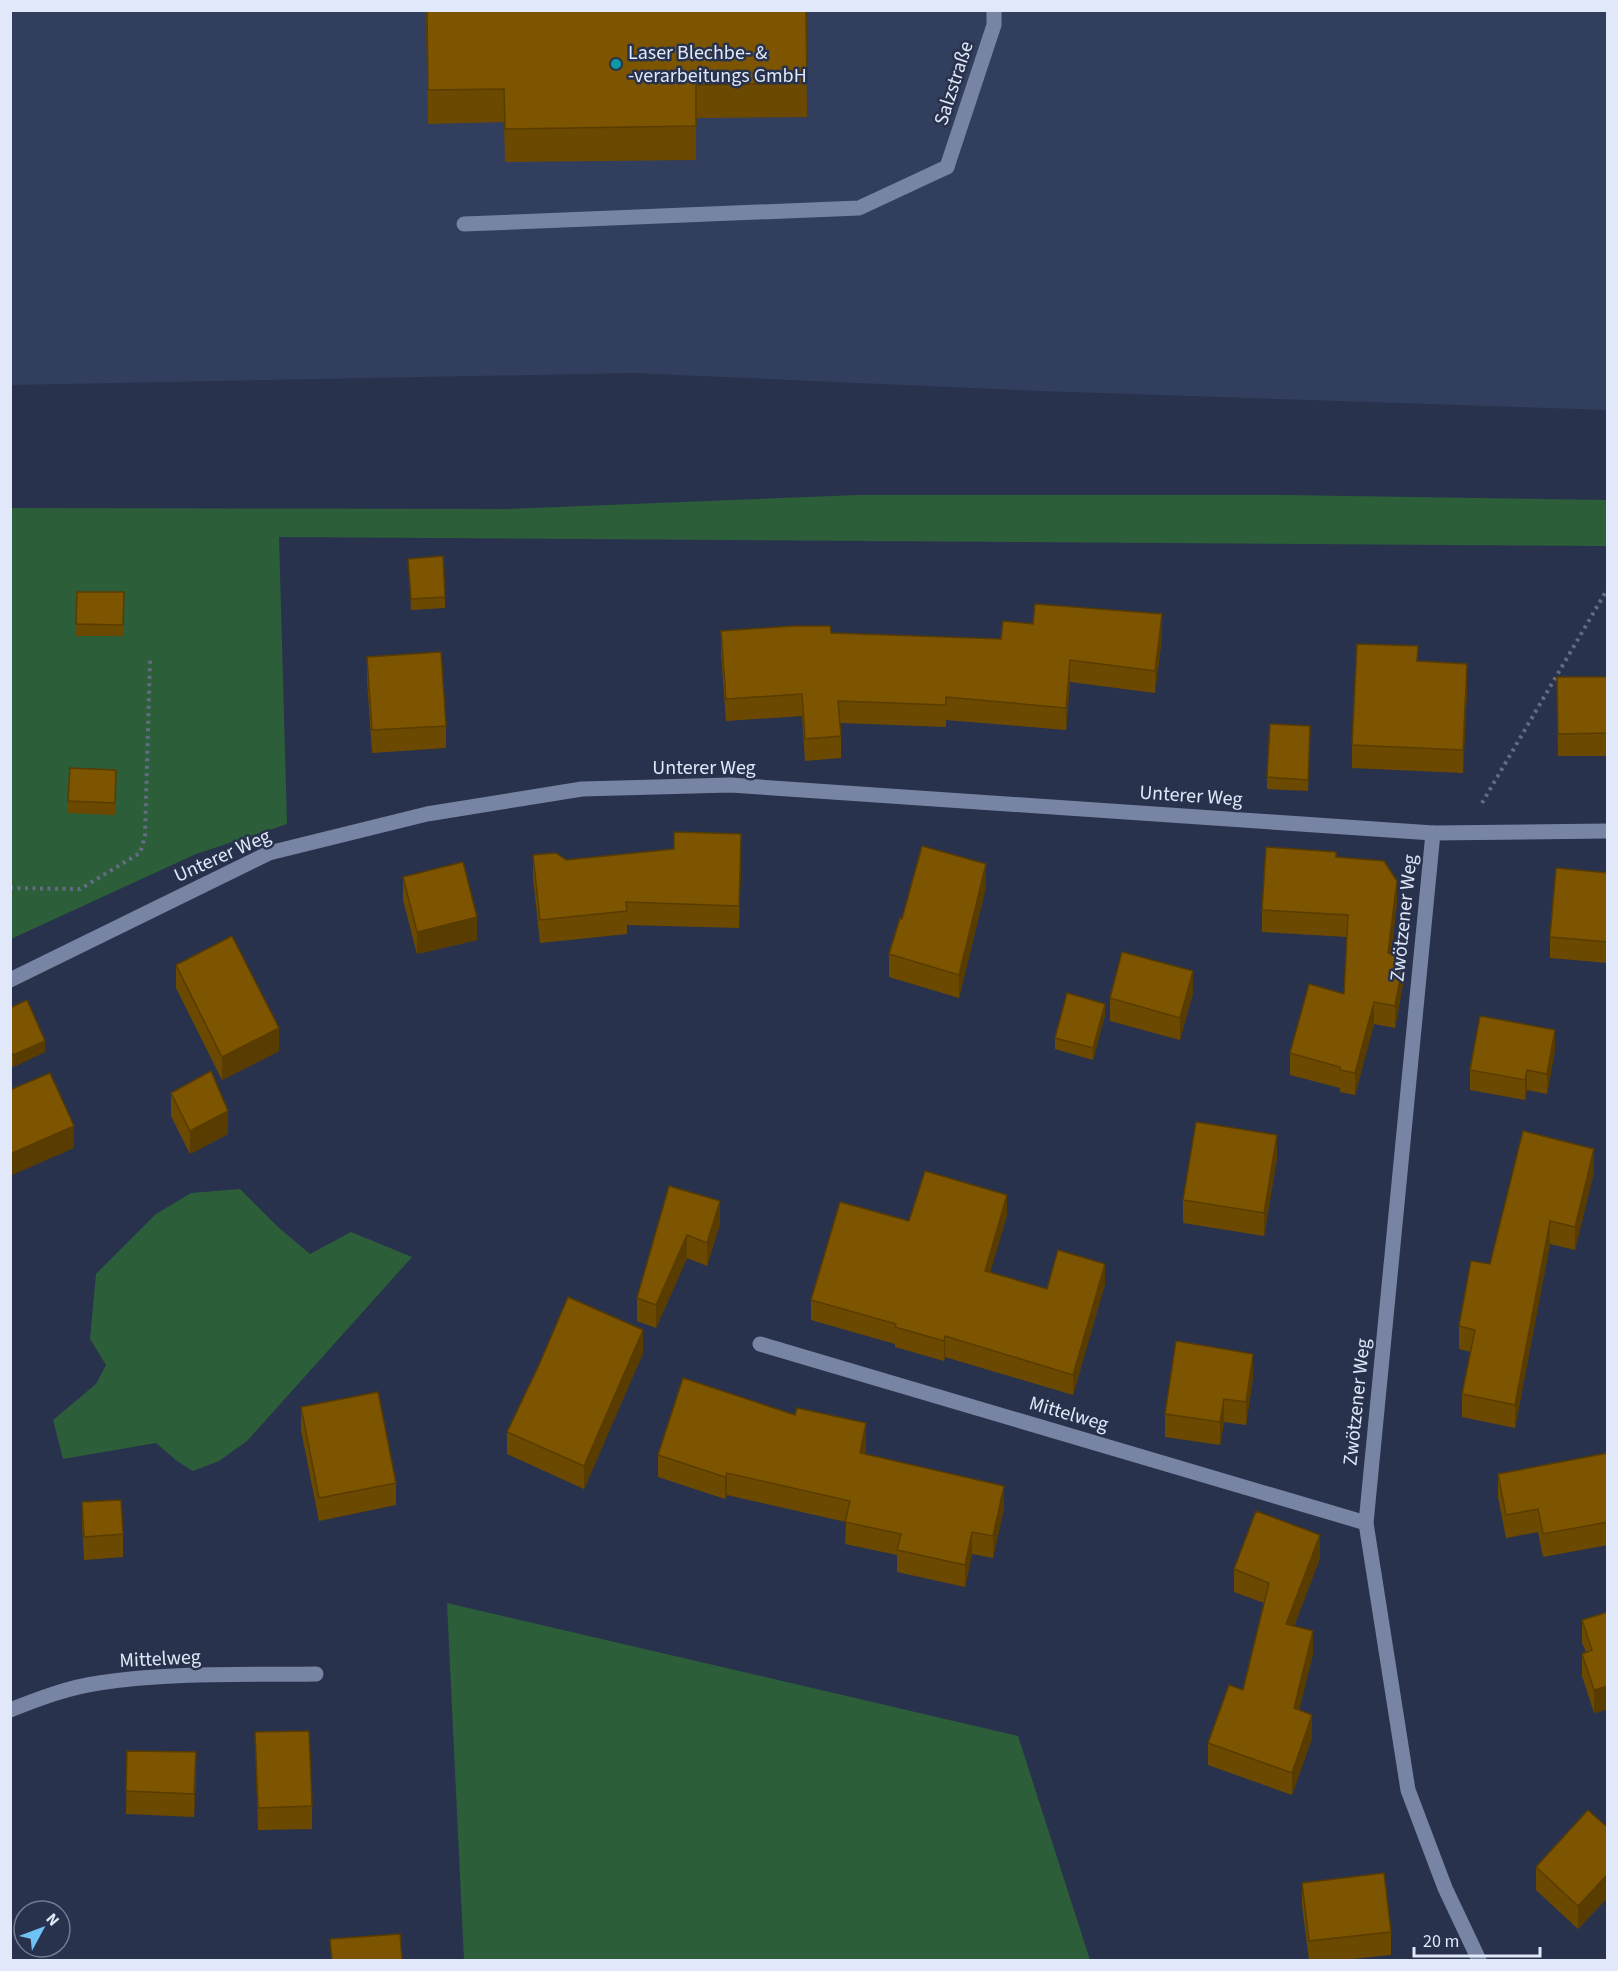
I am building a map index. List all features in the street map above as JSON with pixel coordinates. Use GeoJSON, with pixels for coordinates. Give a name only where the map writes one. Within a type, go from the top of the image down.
{"type":"FeatureCollection","features":[{"type":"Feature","properties":{"kind":"street","name":"Salzstraße"},"geometry":{"type":"LineString","coordinates":[[464,224],[859,208],[947,167],[994,25],[994,10]]}},
{"type":"Feature","properties":{"kind":"street","name":"Unterer Weg"},"geometry":{"type":"LineString","coordinates":[[10,980],[269,853],[427,814],[582,789],[730,785],[1433,832],[1608,831]]}},
{"type":"Feature","properties":{"kind":"street","name":"Zwötzener Weg"},"geometry":{"type":"LineString","coordinates":[[1433,832],[1366,1522],[1408,1790],[1445,1888],[1479,1960]]}},
{"type":"Feature","properties":{"kind":"street","name":"Mittelweg"},"geometry":{"type":"LineString","coordinates":[[760,1344],[1366,1522]]}},
{"type":"Feature","properties":{"kind":"street","name":"Mittelweg"},"geometry":{"type":"LineString","coordinates":[[10,1710],[97,1683],[146,1678],[316,1674]]}},
{"type":"Feature","properties":{"kind":"path"},"geometry":{"type":"LineString","coordinates":[[1480,808],[1608,588]]}},
{"type":"Feature","properties":{"kind":"path"},"geometry":{"type":"LineString","coordinates":[[10,888],[80,889],[140,853],[145,836],[150,659]]}},
{"type":"Feature","properties":{"kind":"shaded area"},"geometry":{"type":"Polygon","coordinates":[[[10,11],[1607,11],[1607,410],[1040,391],[633,373],[11,385],[10,11]]]}},
{"type":"Feature","properties":{"kind":"green space"},"geometry":{"type":"Polygon","coordinates":[[[858,495],[1283,495],[1607,500],[1608,546],[279,537],[287,824],[196,854],[11,939],[10,508],[507,509],[858,495]]]}},
{"type":"Feature","properties":{"kind":"green space"},"geometry":{"type":"Polygon","coordinates":[[[240,1189],[278,1227],[310,1254],[351,1232],[412,1257],[247,1441],[219,1461],[193,1471],[156,1443],[63,1459],[53,1420],[96,1384],[106,1365],[90,1339],[96,1274],[156,1214],[191,1193],[240,1189]]]}},
{"type":"Feature","properties":{"kind":"green space"},"geometry":{"type":"Polygon","coordinates":[[[447,1603],[1018,1736],[1090,1960],[464,1960],[447,1603]]]}},
{"type":"Feature","properties":{"kind":"building","name":"Laser Blechbe- & -verarbeitungs GmbH"},"geometry":{"type":"Polygon","coordinates":[[[427,10],[806,10],[807,83],[696,85],[696,126],[505,129],[504,89],[428,90],[427,10]]]}},
{"type":"Feature","properties":{"kind":"building"},"geometry":{"type":"Polygon","coordinates":[[[443,556],[445,597],[411,599],[408,559],[443,556]]]}},
{"type":"Feature","properties":{"kind":"building"},"geometry":{"type":"Polygon","coordinates":[[[77,592],[124,592],[123,625],[76,624],[77,592]]]}},
{"type":"Feature","properties":{"kind":"building"},"geometry":{"type":"Polygon","coordinates":[[[1035,604],[1162,614],[1155,671],[1070,660],[1066,708],[946,697],[946,705],[838,701],[841,736],[805,739],[802,694],[726,699],[721,631],[830,626],[831,633],[1001,639],[1003,621],[1033,624],[1035,604]]]}},
{"type":"Feature","properties":{"kind":"building"},"geometry":{"type":"Polygon","coordinates":[[[1357,644],[1418,646],[1417,661],[1467,664],[1463,750],[1352,745],[1357,644]]]}},
{"type":"Feature","properties":{"kind":"building"},"geometry":{"type":"Polygon","coordinates":[[[441,652],[446,726],[372,730],[367,657],[441,652]]]}},
{"type":"Feature","properties":{"kind":"building"},"geometry":{"type":"Polygon","coordinates":[[[1557,677],[1608,677],[1608,733],[1558,734],[1557,677]]]}},
{"type":"Feature","properties":{"kind":"building"},"geometry":{"type":"Polygon","coordinates":[[[1270,724],[1310,726],[1308,780],[1267,777],[1270,724]]]}},
{"type":"Feature","properties":{"kind":"building"},"geometry":{"type":"Polygon","coordinates":[[[70,768],[116,770],[115,803],[68,801],[70,768]]]}},
{"type":"Feature","properties":{"kind":"building"},"geometry":{"type":"Polygon","coordinates":[[[674,832],[741,834],[739,906],[626,902],[627,911],[540,920],[533,855],[556,853],[566,860],[674,849],[674,832]]]}},
{"type":"Feature","properties":{"kind":"building"},"geometry":{"type":"Polygon","coordinates":[[[922,846],[986,864],[959,975],[889,954],[900,918],[902,919],[922,846]]]}},
{"type":"Feature","properties":{"kind":"building"},"geometry":{"type":"Polygon","coordinates":[[[1266,847],[1336,852],[1336,857],[1384,861],[1397,881],[1388,953],[1404,957],[1395,1006],[1374,1002],[1355,1073],[1290,1053],[1309,984],[1344,994],[1348,915],[1262,910],[1266,847]]]}},
{"type":"Feature","properties":{"kind":"building"},"geometry":{"type":"Polygon","coordinates":[[[463,862],[477,917],[417,932],[403,877],[463,862]]]}},
{"type":"Feature","properties":{"kind":"building"},"geometry":{"type":"Polygon","coordinates":[[[1556,868],[1608,873],[1608,942],[1550,937],[1556,868]]]}},
{"type":"Feature","properties":{"kind":"building"},"geometry":{"type":"Polygon","coordinates":[[[232,936],[279,1028],[222,1057],[176,965],[232,936]]]}},
{"type":"Feature","properties":{"kind":"building"},"geometry":{"type":"Polygon","coordinates":[[[1122,952],[1193,971],[1180,1018],[1110,998],[1122,952]]]}},
{"type":"Feature","properties":{"kind":"building"},"geometry":{"type":"Polygon","coordinates":[[[1067,993],[1105,1004],[1093,1048],[1055,1038],[1067,993]]]}},
{"type":"Feature","properties":{"kind":"building"},"geometry":{"type":"Polygon","coordinates":[[[27,1000],[45,1041],[13,1055],[10,1050],[10,1008],[27,1000]]]}},
{"type":"Feature","properties":{"kind":"building"},"geometry":{"type":"Polygon","coordinates":[[[1480,1016],[1555,1030],[1547,1074],[1527,1070],[1525,1080],[1470,1070],[1480,1016]]]}},
{"type":"Feature","properties":{"kind":"building"},"geometry":{"type":"Polygon","coordinates":[[[211,1071],[228,1111],[190,1131],[171,1093],[211,1071]]]}},
{"type":"Feature","properties":{"kind":"building"},"geometry":{"type":"Polygon","coordinates":[[[50,1073],[74,1126],[10,1154],[10,1090],[50,1073]]]}},
{"type":"Feature","properties":{"kind":"building"},"geometry":{"type":"Polygon","coordinates":[[[1196,1122],[1277,1135],[1264,1213],[1183,1200],[1196,1122]]]}},
{"type":"Feature","properties":{"kind":"building"},"geometry":{"type":"Polygon","coordinates":[[[1523,1131],[1594,1149],[1575,1227],[1550,1221],[1515,1405],[1462,1394],[1475,1330],[1459,1326],[1471,1261],[1490,1264],[1523,1131]]]}},
{"type":"Feature","properties":{"kind":"building"},"geometry":{"type":"Polygon","coordinates":[[[925,1171],[1007,1195],[985,1271],[1047,1289],[1058,1250],[1105,1264],[1073,1375],[945,1336],[944,1341],[895,1327],[896,1324],[811,1300],[840,1202],[909,1221],[925,1171]]]}},
{"type":"Feature","properties":{"kind":"building"},"geometry":{"type":"Polygon","coordinates":[[[669,1186],[720,1201],[707,1243],[687,1235],[656,1305],[637,1298],[669,1186]]]}},
{"type":"Feature","properties":{"kind":"building"},"geometry":{"type":"Polygon","coordinates":[[[568,1297],[643,1330],[584,1466],[507,1432],[568,1297]]]}},
{"type":"Feature","properties":{"kind":"building"},"geometry":{"type":"Polygon","coordinates":[[[1176,1341],[1253,1354],[1246,1402],[1224,1399],[1220,1422],[1165,1414],[1176,1341]]]}},
{"type":"Feature","properties":{"kind":"building"},"geometry":{"type":"Polygon","coordinates":[[[683,1378],[795,1415],[797,1408],[866,1423],[860,1453],[1004,1486],[993,1536],[972,1532],[965,1565],[897,1550],[901,1534],[845,1522],[850,1501],[727,1473],[725,1477],[658,1455],[683,1378]]]}},
{"type":"Feature","properties":{"kind":"building"},"geometry":{"type":"Polygon","coordinates":[[[378,1392],[396,1483],[319,1498],[301,1407],[378,1392]]]}},
{"type":"Feature","properties":{"kind":"building"},"geometry":{"type":"Polygon","coordinates":[[[1608,1453],[1608,1522],[1543,1534],[1538,1509],[1506,1515],[1498,1474],[1608,1453]]]}},
{"type":"Feature","properties":{"kind":"building"},"geometry":{"type":"Polygon","coordinates":[[[121,1500],[123,1534],[84,1537],[82,1502],[121,1500]]]}},
{"type":"Feature","properties":{"kind":"building"},"geometry":{"type":"Polygon","coordinates":[[[1256,1511],[1320,1535],[1286,1624],[1313,1631],[1294,1708],[1312,1715],[1292,1773],[1208,1743],[1229,1685],[1243,1690],[1269,1583],[1234,1569],[1256,1511]]]}},
{"type":"Feature","properties":{"kind":"building"},"geometry":{"type":"Polygon","coordinates":[[[1608,1612],[1608,1686],[1594,1690],[1582,1654],[1592,1650],[1582,1620],[1608,1612]]]}},
{"type":"Feature","properties":{"kind":"building"},"geometry":{"type":"Polygon","coordinates":[[[309,1731],[312,1806],[258,1808],[255,1732],[309,1731]]]}},
{"type":"Feature","properties":{"kind":"building"},"geometry":{"type":"Polygon","coordinates":[[[127,1751],[196,1752],[194,1794],[126,1791],[127,1751]]]}},
{"type":"Feature","properties":{"kind":"building"},"geometry":{"type":"Polygon","coordinates":[[[1588,1810],[1608,1828],[1608,1874],[1578,1906],[1536,1867],[1588,1810]]]}},
{"type":"Feature","properties":{"kind":"building"},"geometry":{"type":"Polygon","coordinates":[[[1384,1873],[1391,1932],[1309,1941],[1302,1883],[1384,1873]]]}},
{"type":"Feature","properties":{"kind":"building"},"geometry":{"type":"Polygon","coordinates":[[[400,1934],[402,1960],[332,1960],[330,1939],[400,1934]]]}},
{"type":"Feature","properties":{"kind":"place","name":"Laser Blechbe- & -verarbeitungs GmbH"},"geometry":{"type":"Point","coordinates":[616,64]}}]}
